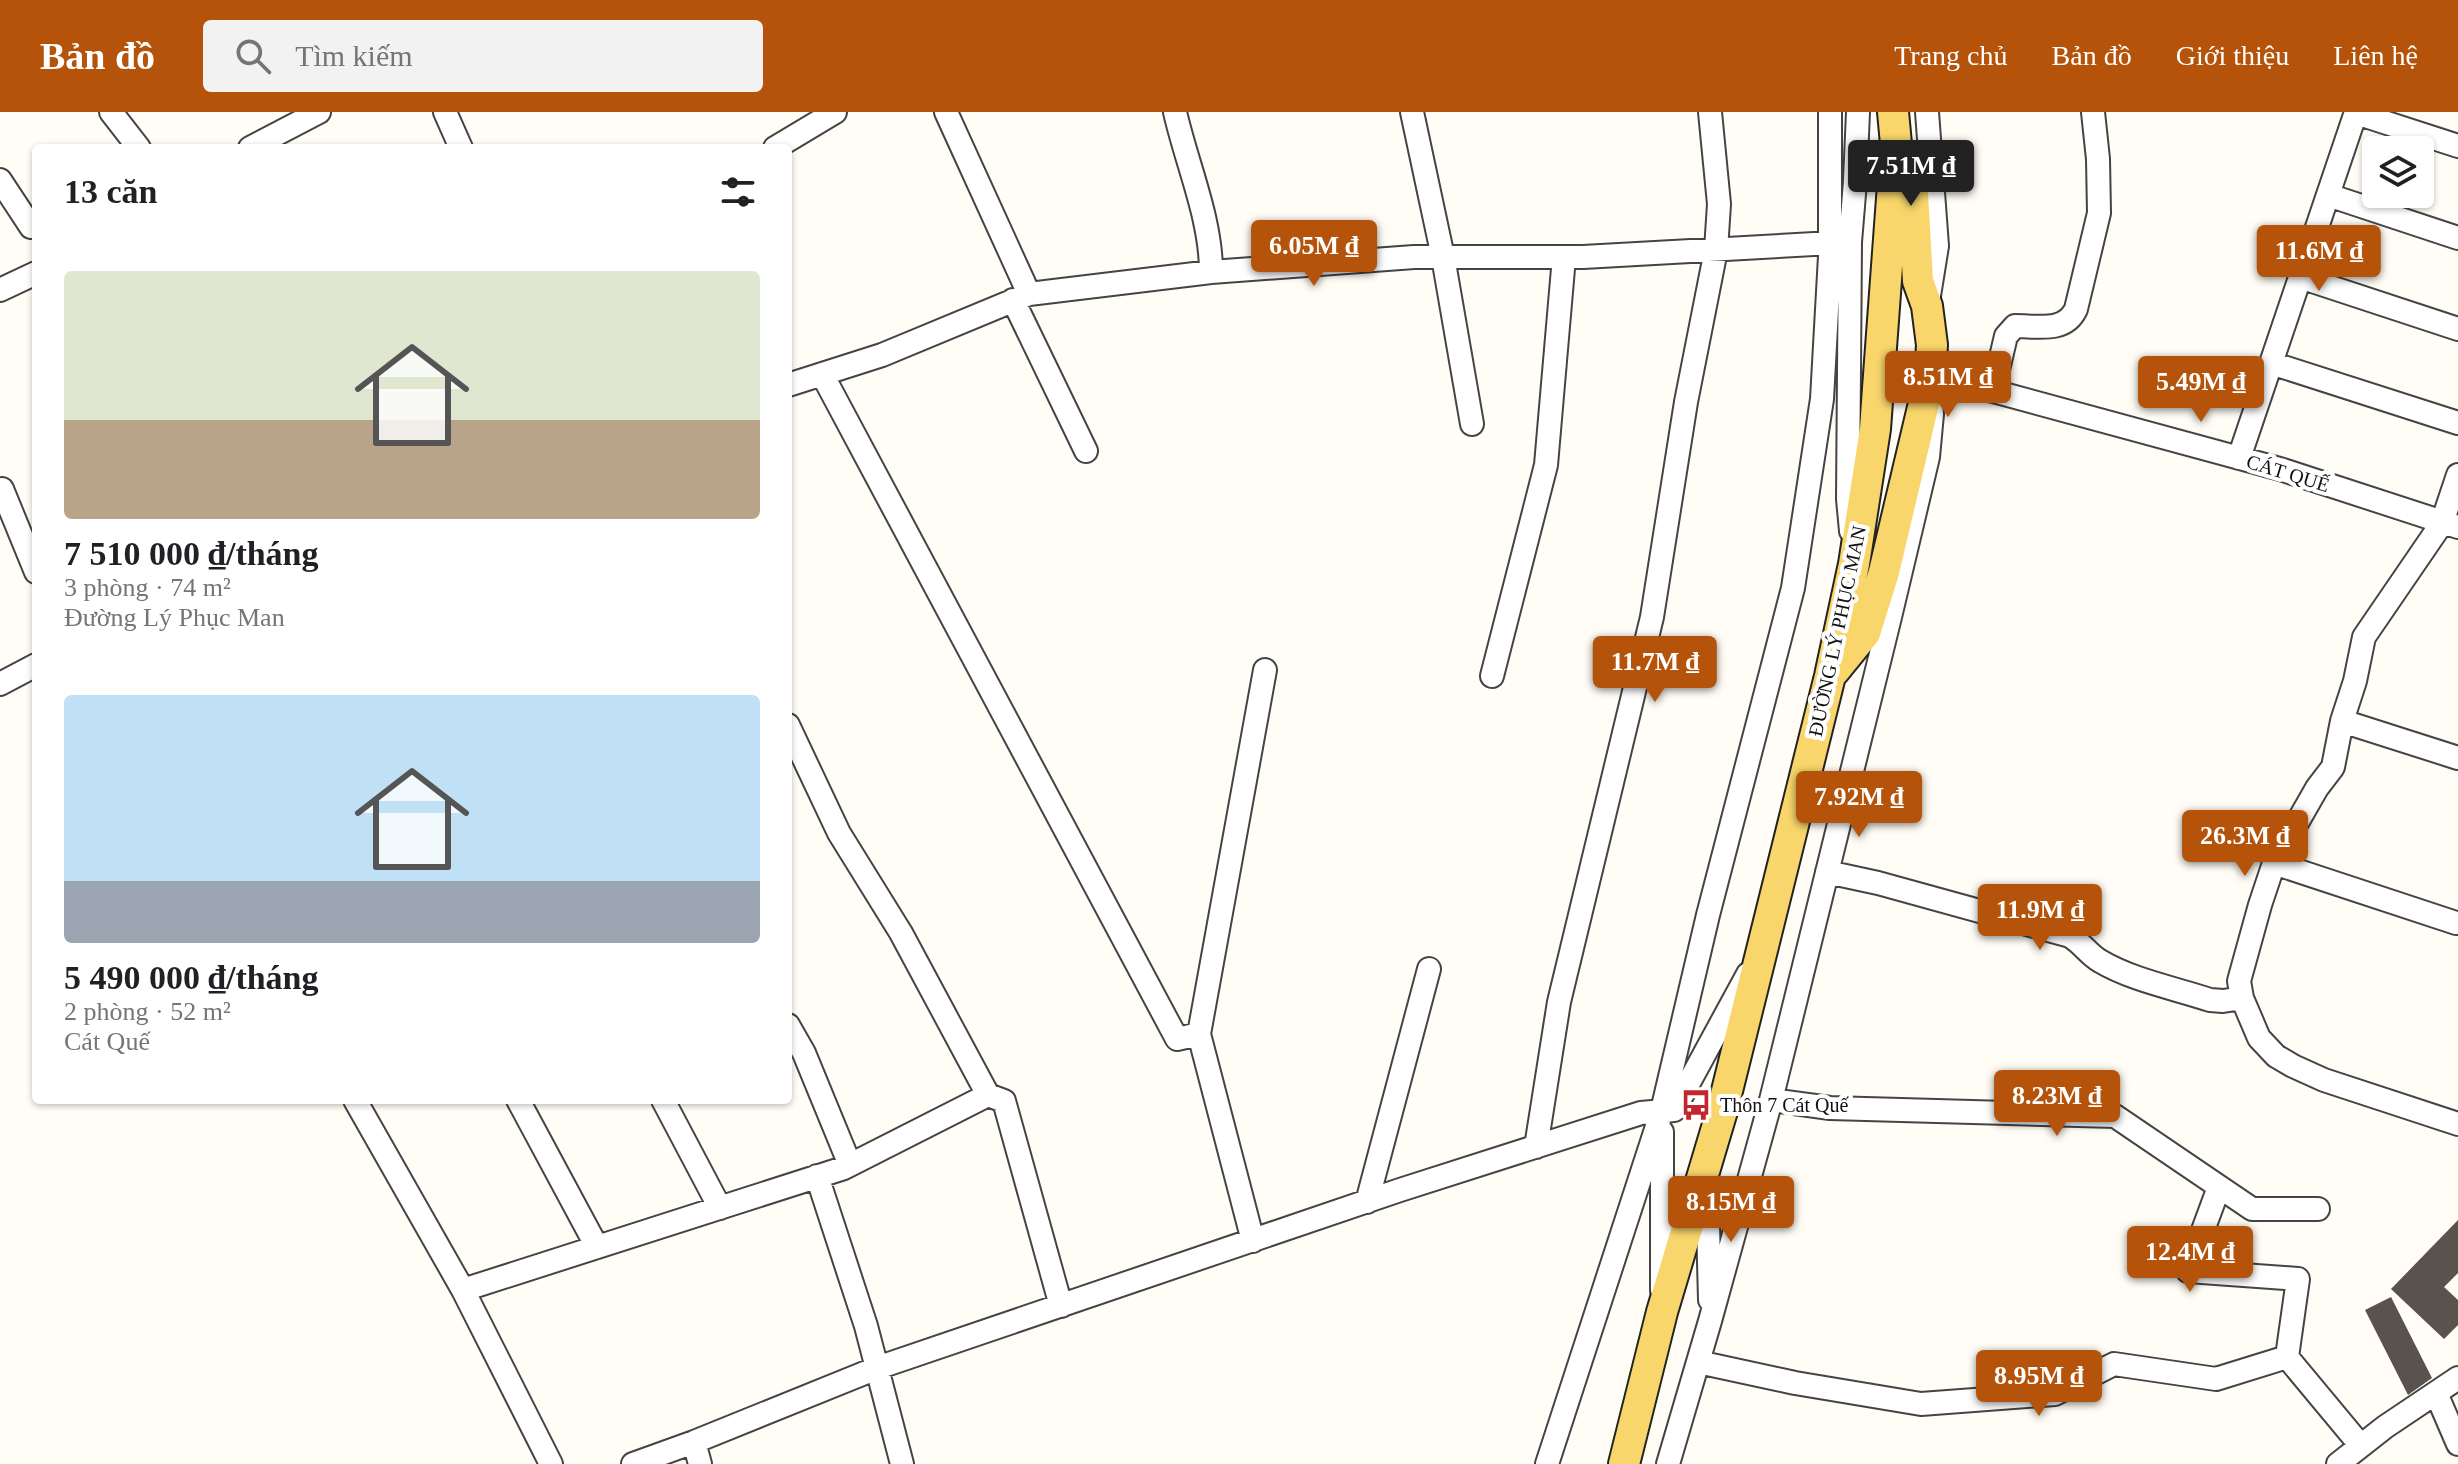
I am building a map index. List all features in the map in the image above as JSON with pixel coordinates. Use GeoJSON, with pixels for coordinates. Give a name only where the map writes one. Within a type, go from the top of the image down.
{"type":"FeatureCollection","features":[{"type":"Feature","properties":{"kind":"main road","name":"ĐƯỜNG LÝ PHỤC MAN"},"geometry":{"type":"LineString","coordinates":[[1624,1464],[1662,1312],[1706,1169],[1830,676],[1854,564],[1875,429],[1896,144],[1893,112]]}},
{"type":"Feature","properties":{"kind":"main road"},"geometry":{"type":"LineString","coordinates":[[1830,676],[1865,633],[1884,572],[1930,378],[1932,345],[1927,306],[1918,281],[1912,176],[1896,144]]}},
{"type":"Feature","properties":{"kind":"street"},"geometry":{"type":"LineString","coordinates":[[111,112],[136,144]]}},
{"type":"Feature","properties":{"kind":"street"},"geometry":{"type":"LineString","coordinates":[[258,144],[319,112]]}},
{"type":"Feature","properties":{"kind":"street"},"geometry":{"type":"LineString","coordinates":[[445,112],[459,144]]}},
{"type":"Feature","properties":{"kind":"street"},"geometry":{"type":"LineString","coordinates":[[782,144],[835,112]]}},
{"type":"Feature","properties":{"kind":"street"},"geometry":{"type":"LineString","coordinates":[[946,112],[1086,451]]}},
{"type":"Feature","properties":{"kind":"street"},"geometry":{"type":"LineString","coordinates":[[1175,112],[1200,203],[1211,272]]}},
{"type":"Feature","properties":{"kind":"street"},"geometry":{"type":"LineString","coordinates":[[1412,112],[1443,257],[1472,424]]}},
{"type":"Feature","properties":{"kind":"street"},"geometry":{"type":"LineString","coordinates":[[1536,1147],[1559,1002],[1652,617],[1686,402],[1716,250],[1719,204],[1710,112]]}},
{"type":"Feature","properties":{"kind":"street"},"geometry":{"type":"LineString","coordinates":[[1830,112],[1840,243],[1848,499],[1854,564]]}},
{"type":"Feature","properties":{"kind":"street"},"geometry":{"type":"LineString","coordinates":[[1547,1464],[1662,1111],[1708,915],[1793,588],[1822,399],[1840,243],[1855,182],[1858,112]]}},
{"type":"Feature","properties":{"kind":"street"},"geometry":{"type":"LineString","coordinates":[[1927,112],[1937,246],[1927,306]]}},
{"type":"Feature","properties":{"kind":"street"},"geometry":{"type":"LineString","coordinates":[[1993,391],[2006,336],[2015,326],[2066,324],[2076,309],[2099,213],[2093,112]]}},
{"type":"Feature","properties":{"kind":"street"},"geometry":{"type":"LineString","coordinates":[[2239,458],[2356,112],[2458,146]]}},
{"type":"Feature","properties":{"kind":"street"},"geometry":{"type":"LineString","coordinates":[[0,180],[31,227]]}},
{"type":"Feature","properties":{"kind":"street"},"geometry":{"type":"LineString","coordinates":[[2328,195],[2458,238]]}},
{"type":"Feature","properties":{"kind":"street"},"geometry":{"type":"LineString","coordinates":[[792,384],[882,355],[1021,297],[1211,272],[1414,257],[1564,257],[1840,243]]}},
{"type":"Feature","properties":{"kind":"street"},"geometry":{"type":"LineString","coordinates":[[1492,676],[1546,465],[1564,257]]}},
{"type":"Feature","properties":{"kind":"street"},"geometry":{"type":"LineString","coordinates":[[0,290],[32,275]]}},
{"type":"Feature","properties":{"kind":"street"},"geometry":{"type":"LineString","coordinates":[[2300,277],[2458,329]]}},
{"type":"Feature","properties":{"kind":"street"},"geometry":{"type":"LineString","coordinates":[[2271,363],[2458,423]]}},
{"type":"Feature","properties":{"kind":"street"},"geometry":{"type":"LineString","coordinates":[[822,374],[1177,1039],[1199,1034]]}},
{"type":"Feature","properties":{"kind":"street"},"geometry":{"type":"LineString","coordinates":[[1668,1464],[1771,1100],[1928,457],[1932,414],[1930,378]]}},
{"type":"Feature","properties":{"kind":"street","name":"CÁT QUẾ"},"geometry":{"type":"LineString","coordinates":[[1930,378],[1993,391],[2280,469],[2450,525]]}},
{"type":"Feature","properties":{"kind":"street"},"geometry":{"type":"LineString","coordinates":[[2458,475],[2450,525],[2364,637],[2333,767],[2317,788],[2274,863],[2239,981],[2242,998],[2259,1038],[2276,1056],[2324,1080],[2458,1124]]}},
{"type":"Feature","properties":{"kind":"street"},"geometry":{"type":"LineString","coordinates":[[2,489],[32,562]]}},
{"type":"Feature","properties":{"kind":"street"},"geometry":{"type":"LineString","coordinates":[[2,678],[32,667]]}},
{"type":"Feature","properties":{"kind":"street"},"geometry":{"type":"LineString","coordinates":[[1253,1241],[1199,1034],[1265,670]]}},
{"type":"Feature","properties":{"kind":"street"},"geometry":{"type":"LineString","coordinates":[[2342,721],[2458,758]]}},
{"type":"Feature","properties":{"kind":"street"},"geometry":{"type":"LineString","coordinates":[[792,733],[839,833],[901,933],[988,1095],[1004,1101],[1061,1306]]}},
{"type":"Feature","properties":{"kind":"street"},"geometry":{"type":"LineString","coordinates":[[2274,863],[2456,923]]}},
{"type":"Feature","properties":{"kind":"street"},"geometry":{"type":"LineString","coordinates":[[1827,872],[2070,936],[2079,941],[2090,955],[2116,969],[2210,1000],[2242,998]]}},
{"type":"Feature","properties":{"kind":"street"},"geometry":{"type":"LineString","coordinates":[[633,1464],[877,1368],[1641,1113],[1674,1110],[1762,948]]}},
{"type":"Feature","properties":{"kind":"street"},"geometry":{"type":"LineString","coordinates":[[1367,1202],[1429,969]]}},
{"type":"Feature","properties":{"kind":"street"},"geometry":{"type":"LineString","coordinates":[[792,1032],[804,1053],[850,1165]]}},
{"type":"Feature","properties":{"kind":"street"},"geometry":{"type":"LineString","coordinates":[[463,1290],[850,1165],[988,1095]]}},
{"type":"Feature","properties":{"kind":"street"},"geometry":{"type":"LineString","coordinates":[[1771,1100],[1830,1108],[2115,1116],[2252,1209],[2318,1209]]}},
{"type":"Feature","properties":{"kind":"street"},"geometry":{"type":"LineString","coordinates":[[357,1104],[463,1290],[551,1464]]}},
{"type":"Feature","properties":{"kind":"street"},"geometry":{"type":"LineString","coordinates":[[520,1104],[597,1247]]}},
{"type":"Feature","properties":{"kind":"street"},"geometry":{"type":"LineString","coordinates":[[665,1104],[720,1208]]}},
{"type":"Feature","properties":{"kind":"street"},"geometry":{"type":"LineString","coordinates":[[1662,1111],[1662,1312]]}},
{"type":"Feature","properties":{"kind":"street"},"geometry":{"type":"LineString","coordinates":[[1706,1169],[1710,1321]]}},
{"type":"Feature","properties":{"kind":"street"},"geometry":{"type":"LineString","coordinates":[[817,1176],[866,1326],[902,1464]]}},
{"type":"Feature","properties":{"kind":"street"},"geometry":{"type":"LineString","coordinates":[[2219,1187],[2188,1271],[2298,1279],[2287,1357],[2361,1446]]}},
{"type":"Feature","properties":{"kind":"street"},"geometry":{"type":"LineString","coordinates":[[1698,1362],[1795,1383],[1921,1404],[2055,1394],[2114,1364],[2216,1379],[2287,1357]]}},
{"type":"Feature","properties":{"kind":"street"},"geometry":{"type":"LineString","coordinates":[[2338,1464],[2458,1378]]}},
{"type":"Feature","properties":{"kind":"street"},"geometry":{"type":"LineString","coordinates":[[2436,1393],[2458,1444]]}},
{"type":"Feature","properties":{"kind":"street"},"geometry":{"type":"LineString","coordinates":[[1632,1464],[1633,1433]]}},
{"type":"Feature","properties":{"kind":"street"},"geometry":{"type":"LineString","coordinates":[[694,1442],[700,1464]]}},
{"type":"Feature","properties":{"kind":"building"},"geometry":{"type":"Polygon","coordinates":[[[2458,1220],[2458,1273],[2444,1287],[2458,1300],[2458,1325],[2444,1339],[2391,1289],[2458,1220]]]}},
{"type":"Feature","properties":{"kind":"building"},"geometry":{"type":"Polygon","coordinates":[[[2391,1297],[2432,1378],[2408,1395],[2365,1310],[2391,1297]]]}},
{"type":"Feature","properties":{"kind":"place","name":"Thôn 7 Cát Quế"},"geometry":{"type":"Point","coordinates":[1696,1105]}}]}
